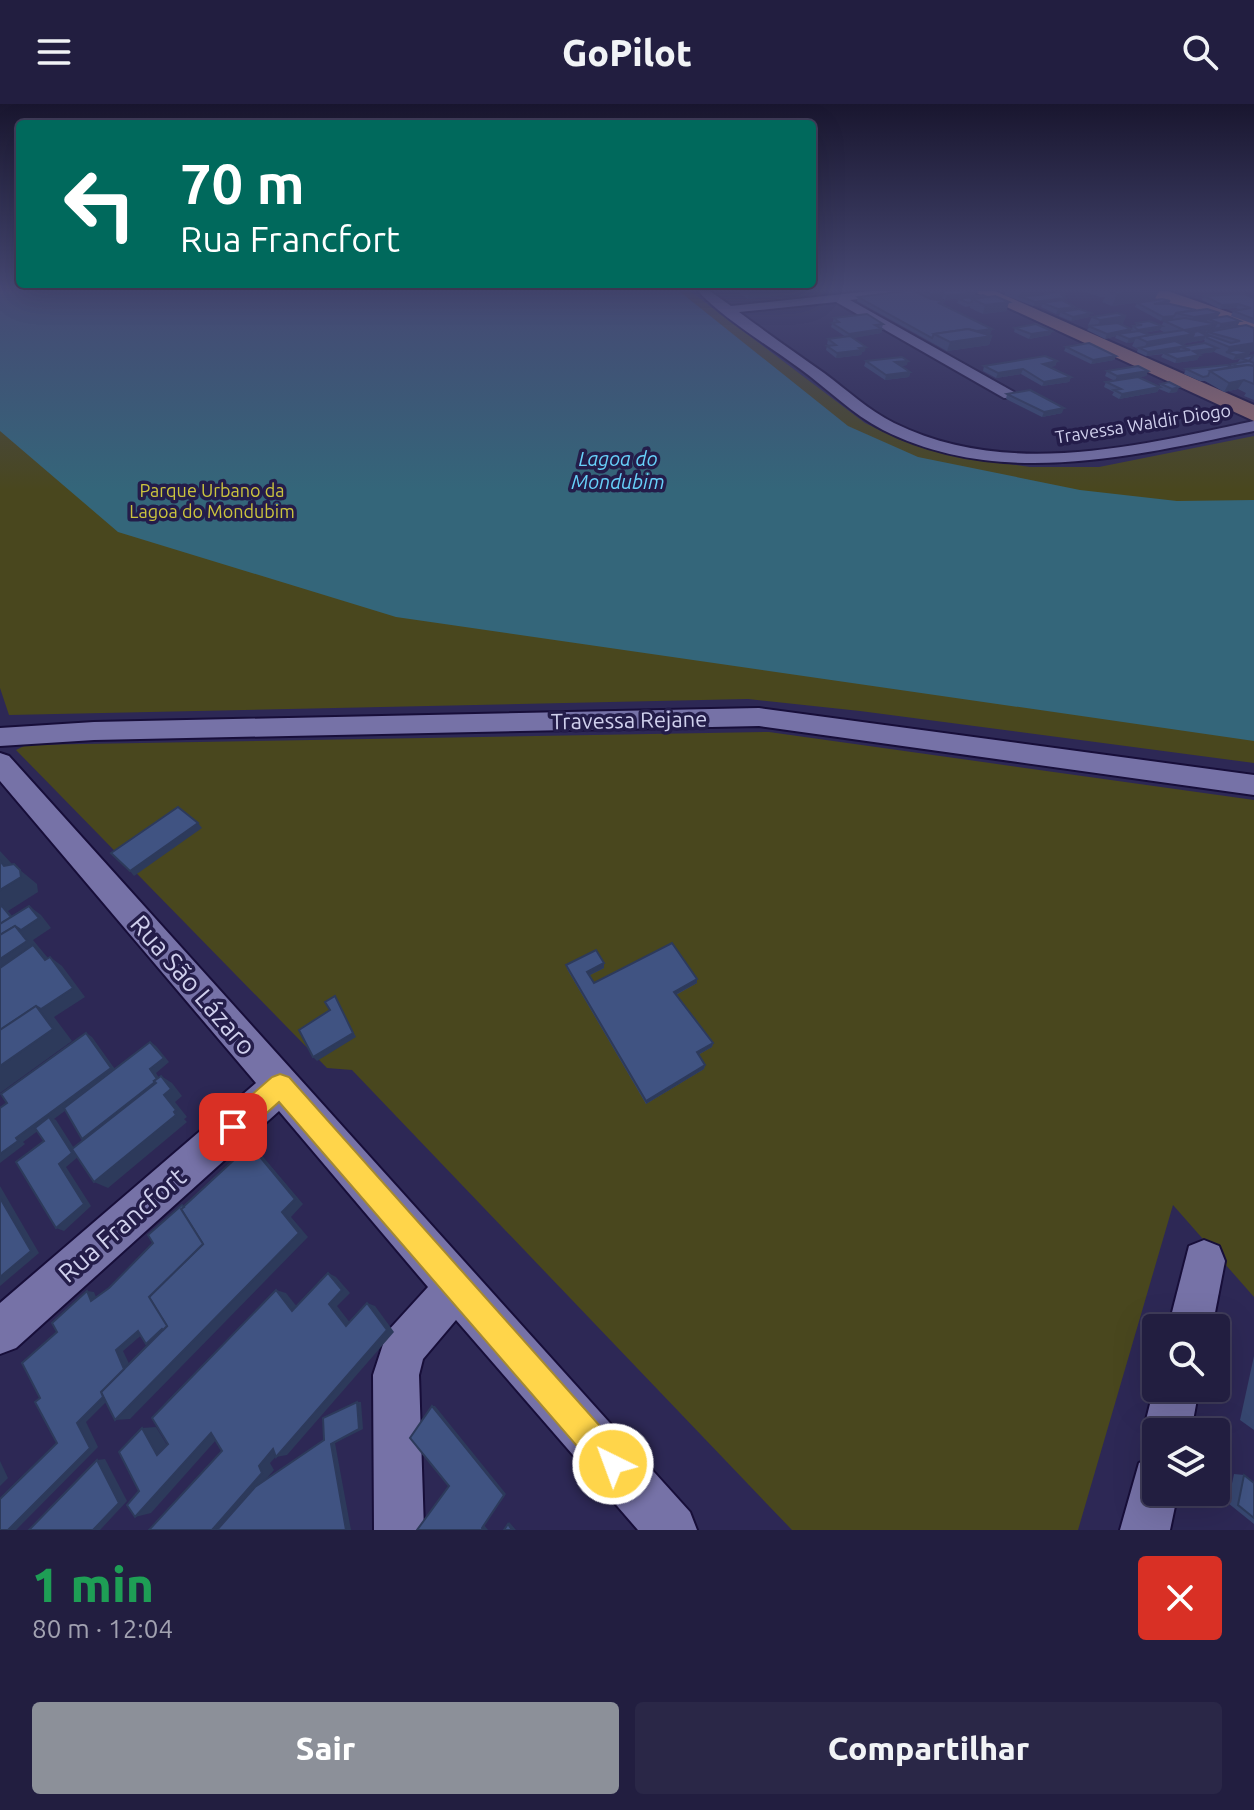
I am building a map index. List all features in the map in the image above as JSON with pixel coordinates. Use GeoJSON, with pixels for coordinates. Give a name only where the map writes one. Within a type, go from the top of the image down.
{"type":"FeatureCollection","features":[{"type":"Feature","properties":{"kind":"main road"},"geometry":{"type":"LineString","coordinates":[[1129,358],[1254,414]]}},
{"type":"Feature","properties":{"kind":"street","name":"Travessa Waldir Diogo"},"geometry":{"type":"LineString","coordinates":[[794,358],[887,425],[909,436],[970,452],[1067,460],[1254,426]]}},
{"type":"Feature","properties":{"kind":"street"},"geometry":{"type":"LineString","coordinates":[[943,358],[1009,395]]}},
{"type":"Feature","properties":{"kind":"street","name":"Travessa Rejane"},"geometry":{"type":"LineString","coordinates":[[0,737],[94,731],[759,717],[1254,785]]}},
{"type":"Feature","properties":{"kind":"street","name":"Rua São Lázaro"},"geometry":{"type":"LineString","coordinates":[[0,763],[672,1530]]}},
{"type":"Feature","properties":{"kind":"street","name":"Rua Francfort"},"geometry":{"type":"LineString","coordinates":[[0,1332],[280,1086]]}},
{"type":"Feature","properties":{"kind":"street"},"geometry":{"type":"LineString","coordinates":[[1193,1314],[1204,1261]]}},
{"type":"Feature","properties":{"kind":"street"},"geometry":{"type":"LineString","coordinates":[[399,1530],[396,1375],[403,1348],[456,1287]]}},
{"type":"Feature","properties":{"kind":"street"},"geometry":{"type":"LineString","coordinates":[[1145,1530],[1150,1506]]}},
{"type":"Feature","properties":{"kind":"green space","name":"Lagoa do Mondubim"},"geometry":{"type":"Polygon","coordinates":[[[0,358],[778,358],[865,423],[903,441],[949,455],[1030,467],[1099,467],[1254,436],[1254,763],[748,699],[9,715],[0,688],[0,358]]]}},
{"type":"Feature","properties":{"kind":"green space"},"geometry":{"type":"Polygon","coordinates":[[[769,732],[1254,800],[1254,1297],[1173,1205],[1078,1530],[792,1530],[352,1070],[327,1068],[16,750],[26,745],[769,732]]]}},
{"type":"Feature","properties":{"kind":"water","name":"Lagoa do Mondubim"},"geometry":{"type":"Polygon","coordinates":[[[0,358],[762,358],[848,426],[918,457],[1080,490],[1177,501],[1254,500],[1254,741],[396,617],[118,532],[0,431],[0,358]]]}},
{"type":"Feature","properties":{"kind":"building"},"geometry":{"type":"Polygon","coordinates":[[[903,358],[908,361],[895,362],[910,372],[886,375],[866,361],[903,358]]]}},
{"type":"Feature","properties":{"kind":"building"},"geometry":{"type":"Polygon","coordinates":[[[1049,358],[1057,361],[1043,364],[1071,377],[1044,382],[1023,369],[998,373],[984,366],[1049,358]]]}},
{"type":"Feature","properties":{"kind":"building"},"geometry":{"type":"Polygon","coordinates":[[[1249,361],[1254,366],[1232,364],[1249,361]]]}},
{"type":"Feature","properties":{"kind":"building"},"geometry":{"type":"Polygon","coordinates":[[[1138,366],[1148,371],[1117,376],[1107,371],[1138,366]]]}},
{"type":"Feature","properties":{"kind":"building"},"geometry":{"type":"Polygon","coordinates":[[[1254,366],[1254,384],[1244,380],[1229,383],[1210,371],[1254,366]]]}},
{"type":"Feature","properties":{"kind":"building"},"geometry":{"type":"Polygon","coordinates":[[[1232,367],[1210,371],[1208,376],[1203,377],[1186,369],[1232,367]]]}},
{"type":"Feature","properties":{"kind":"building"},"geometry":{"type":"Polygon","coordinates":[[[1138,377],[1160,387],[1122,394],[1114,390],[1121,389],[1106,382],[1138,377]]]}},
{"type":"Feature","properties":{"kind":"building"},"geometry":{"type":"Polygon","coordinates":[[[1169,382],[1179,387],[1172,389],[1161,384],[1169,382]]]}},
{"type":"Feature","properties":{"kind":"building"},"geometry":{"type":"Polygon","coordinates":[[[1030,390],[1064,408],[1044,412],[1007,394],[1030,390]]]}},
{"type":"Feature","properties":{"kind":"building"},"geometry":{"type":"Polygon","coordinates":[[[178,807],[198,823],[130,871],[111,853],[178,807]]]}},
{"type":"Feature","properties":{"kind":"building"},"geometry":{"type":"Polygon","coordinates":[[[0,861],[4,866],[14,864],[20,870],[21,877],[0,890],[0,861]]]}},
{"type":"Feature","properties":{"kind":"building"},"geometry":{"type":"Polygon","coordinates":[[[29,906],[39,918],[21,930],[15,926],[0,935],[0,924],[29,906]]]}},
{"type":"Feature","properties":{"kind":"building"},"geometry":{"type":"Polygon","coordinates":[[[0,907],[11,917],[0,924],[0,907]]]}},
{"type":"Feature","properties":{"kind":"building"},"geometry":{"type":"Polygon","coordinates":[[[15,926],[27,941],[0,959],[0,935],[15,926]]]}},
{"type":"Feature","properties":{"kind":"building"},"geometry":{"type":"Polygon","coordinates":[[[672,943],[697,979],[674,992],[713,1043],[697,1052],[705,1065],[646,1101],[566,965],[596,950],[604,963],[587,972],[594,983],[672,943]]]}},
{"type":"Feature","properties":{"kind":"building"},"geometry":{"type":"Polygon","coordinates":[[[33,945],[45,960],[50,957],[73,988],[41,1009],[36,1006],[0,1030],[0,968],[33,945]]]}},
{"type":"Feature","properties":{"kind":"building"},"geometry":{"type":"Polygon","coordinates":[[[335,996],[353,1033],[313,1057],[299,1030],[330,1010],[325,1002],[335,996]]]}},
{"type":"Feature","properties":{"kind":"building"},"geometry":{"type":"Polygon","coordinates":[[[36,1006],[53,1029],[0,1066],[0,1030],[36,1006]]]}},
{"type":"Feature","properties":{"kind":"building"},"geometry":{"type":"Polygon","coordinates":[[[86,1033],[111,1068],[16,1138],[18,1141],[0,1154],[0,1108],[7,1103],[1,1094],[86,1033]]]}},
{"type":"Feature","properties":{"kind":"building"},"geometry":{"type":"Polygon","coordinates":[[[150,1042],[164,1058],[150,1069],[157,1079],[155,1082],[82,1139],[64,1108],[150,1042]]]}},
{"type":"Feature","properties":{"kind":"building"},"geometry":{"type":"Polygon","coordinates":[[[161,1076],[171,1089],[164,1095],[176,1110],[176,1115],[94,1182],[72,1149],[161,1076]]]}},
{"type":"Feature","properties":{"kind":"building"},"geometry":{"type":"Polygon","coordinates":[[[49,1117],[72,1153],[59,1164],[84,1204],[56,1228],[16,1162],[44,1141],[35,1128],[49,1117]]]}},
{"type":"Feature","properties":{"kind":"building"},"geometry":{"type":"Polygon","coordinates":[[[250,1145],[295,1199],[282,1212],[299,1233],[115,1420],[101,1392],[167,1326],[149,1297],[203,1244],[181,1209],[250,1145]]]}},
{"type":"Feature","properties":{"kind":"building"},"geometry":{"type":"Polygon","coordinates":[[[0,1198],[31,1251],[0,1277],[0,1198]]]}},
{"type":"Feature","properties":{"kind":"building"},"geometry":{"type":"Polygon","coordinates":[[[182,1205],[184,1207],[181,1209],[203,1244],[149,1297],[167,1326],[146,1344],[138,1331],[116,1350],[124,1369],[101,1392],[103,1397],[77,1423],[90,1448],[8,1530],[0,1530],[0,1499],[57,1443],[35,1402],[40,1398],[22,1363],[57,1332],[52,1323],[87,1291],[91,1301],[109,1288],[153,1243],[148,1235],[182,1205]]]}},
{"type":"Feature","properties":{"kind":"building"},"geometry":{"type":"Polygon","coordinates":[[[328,1273],[342,1290],[329,1304],[346,1326],[367,1303],[387,1330],[276,1457],[273,1449],[259,1466],[262,1473],[212,1530],[149,1530],[222,1451],[211,1433],[135,1517],[127,1505],[139,1491],[119,1452],[142,1428],[157,1455],[168,1444],[152,1418],[276,1290],[292,1311],[328,1273]]]}},
{"type":"Feature","properties":{"kind":"building"},"geometry":{"type":"Polygon","coordinates":[[[357,1402],[359,1429],[331,1444],[346,1530],[217,1530],[255,1487],[324,1440],[323,1418],[357,1402]]]}},
{"type":"Feature","properties":{"kind":"building"},"geometry":{"type":"Polygon","coordinates":[[[432,1406],[504,1495],[483,1530],[417,1530],[449,1486],[410,1438],[432,1406]]]}},
{"type":"Feature","properties":{"kind":"building"},"geometry":{"type":"Polygon","coordinates":[[[97,1460],[119,1503],[93,1530],[29,1530],[97,1460]]]}},
{"type":"Feature","properties":{"kind":"building"},"geometry":{"type":"Polygon","coordinates":[[[1244,1475],[1254,1483],[1254,1518],[1238,1505],[1244,1475]]]}},
{"type":"Feature","properties":{"kind":"route"},"geometry":{"type":"LineString","coordinates":[[233,1127],[280,1086],[613,1464]]}},
{"type":"Feature","properties":{"kind":"park label","name":"Parque Urbano da Lagoa do Mondubim"},"geometry":{"type":"Point","coordinates":[212,501]}}]}
